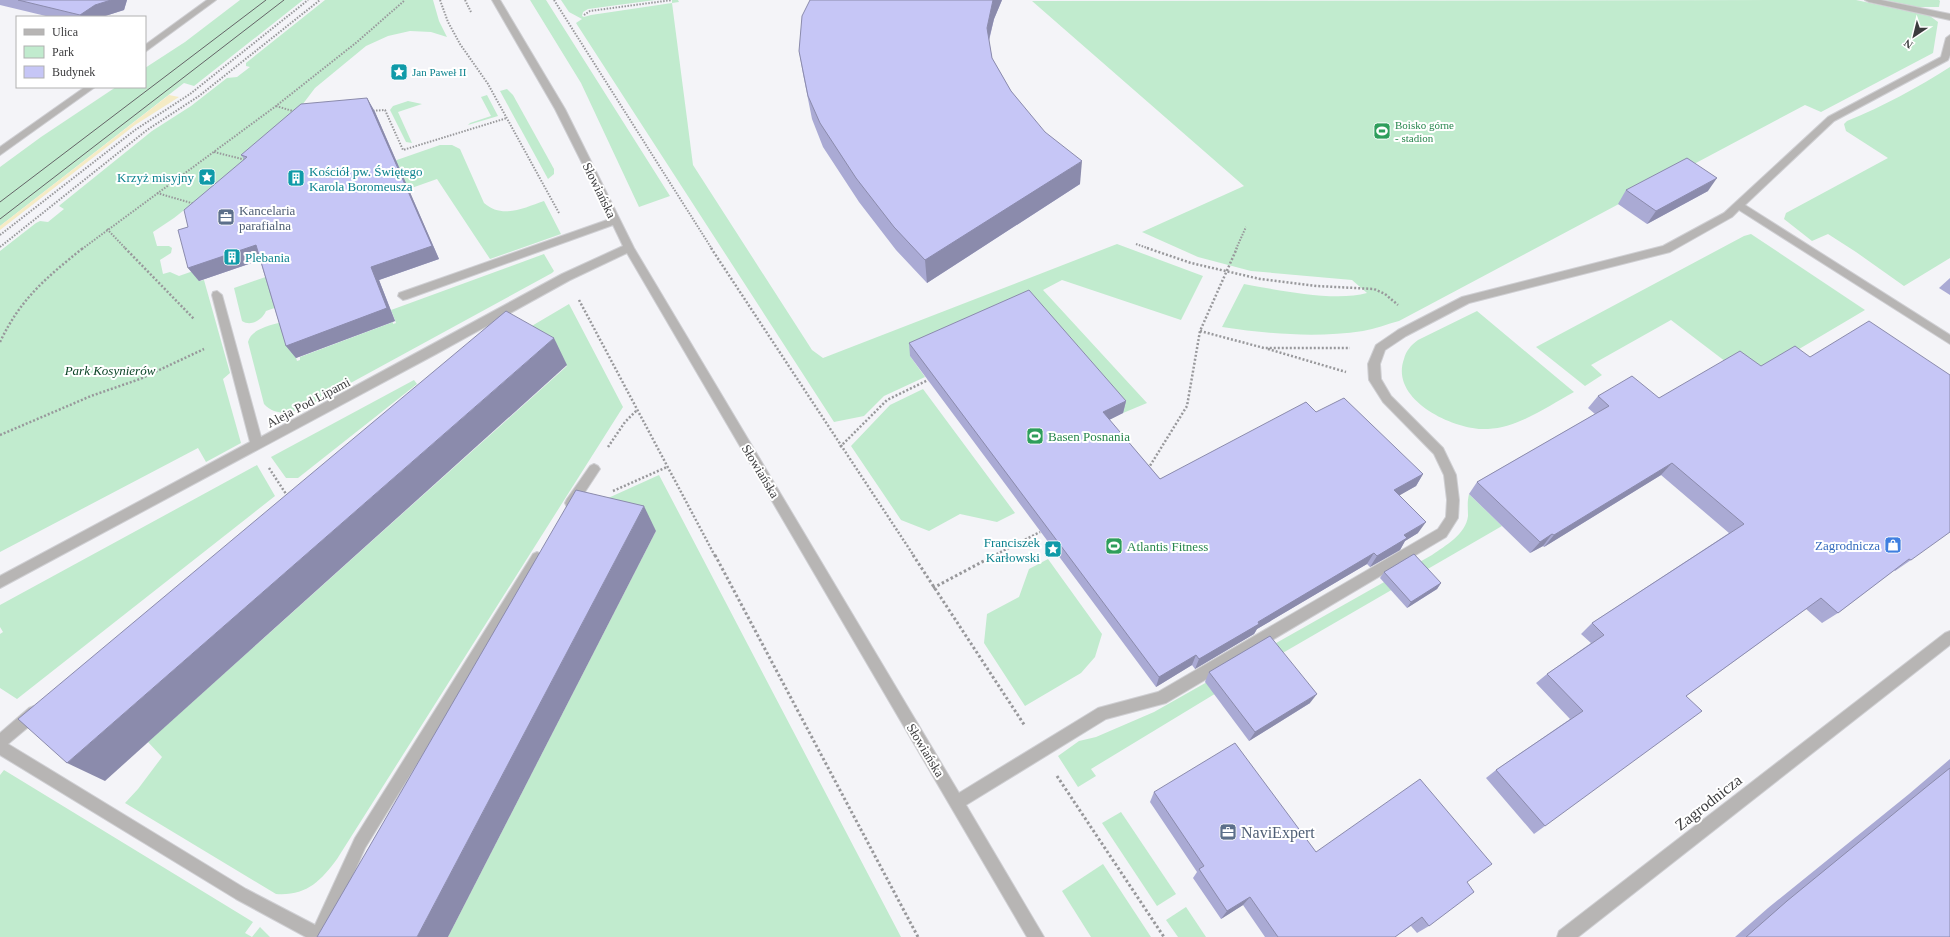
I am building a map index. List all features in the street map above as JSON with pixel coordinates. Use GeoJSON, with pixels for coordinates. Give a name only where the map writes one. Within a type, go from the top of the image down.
{"type":"FeatureCollection","features":[{"type":"Feature","properties":{"kind":"street"},"geometry":{"type":"LineString","coordinates":[[146,48],[212,0]]}},
{"type":"Feature","properties":{"kind":"street","name":"Słowiańska"},"geometry":{"type":"LineString","coordinates":[[496,0],[560,109],[629,248],[1036,937]]}},
{"type":"Feature","properties":{"kind":"street"},"geometry":{"type":"LineString","coordinates":[[1869,0],[1950,17]]}},
{"type":"Feature","properties":{"kind":"street"},"geometry":{"type":"LineString","coordinates":[[957,802],[1103,713],[1161,698],[1442,533],[1452,518],[1453,500],[1450,475],[1439,451],[1387,399],[1375,380],[1374,364],[1380,348],[1402,333],[1466,300],[1666,249],[1728,215],[1831,119],[1945,58],[1950,38]]}},
{"type":"Feature","properties":{"kind":"street"},"geometry":{"type":"LineString","coordinates":[[0,152],[91,88]]}},
{"type":"Feature","properties":{"kind":"street"},"geometry":{"type":"LineString","coordinates":[[1738,205],[1883,299],[1950,340]]}},
{"type":"Feature","properties":{"kind":"street"},"geometry":{"type":"LineString","coordinates":[[403,296],[615,221]]}},
{"type":"Feature","properties":{"kind":"street","name":"Aleja Pod Lipami"},"geometry":{"type":"LineString","coordinates":[[0,582],[257,445],[566,277],[629,248]]}},
{"type":"Feature","properties":{"kind":"street"},"geometry":{"type":"LineString","coordinates":[[217,295],[257,445]]}},
{"type":"Feature","properties":{"kind":"street"},"geometry":{"type":"LineString","coordinates":[[565,512],[594,469]]}},
{"type":"Feature","properties":{"kind":"street"},"geometry":{"type":"LineString","coordinates":[[0,747],[241,894],[318,936],[360,843],[544,546]]}},
{"type":"Feature","properties":{"kind":"street","name":"Zagrodnicza"},"geometry":{"type":"LineString","coordinates":[[1565,937],[1950,637]]}},
{"type":"Feature","properties":{"kind":"street"},"geometry":{"type":"LineString","coordinates":[[0,742],[41,707]]}},
{"type":"Feature","properties":{"kind":"path"},"geometry":{"type":"LineString","coordinates":[[0,235],[135,130],[190,94],[308,0]]}},
{"type":"Feature","properties":{"kind":"path"},"geometry":{"type":"LineString","coordinates":[[0,247],[147,130],[192,101],[320,0]]}},
{"type":"Feature","properties":{"kind":"path"},"geometry":{"type":"LineString","coordinates":[[0,342],[11,320],[27,298],[52,273],[107,229],[276,106],[357,42],[405,0]]}},
{"type":"Feature","properties":{"kind":"path"},"geometry":{"type":"LineString","coordinates":[[440,0],[445,18],[475,69],[488,84],[571,236]]}},
{"type":"Feature","properties":{"kind":"path"},"geometry":{"type":"LineString","coordinates":[[554,0],[675,193],[840,447],[1164,937]]}},
{"type":"Feature","properties":{"kind":"path"},"geometry":{"type":"LineString","coordinates":[[584,15],[590,11],[672,0]]}},
{"type":"Feature","properties":{"kind":"path"},"geometry":{"type":"LineString","coordinates":[[276,106],[297,112]]}},
{"type":"Feature","properties":{"kind":"path"},"geometry":{"type":"LineString","coordinates":[[363,111],[384,110],[403,150],[507,118]]}},
{"type":"Feature","properties":{"kind":"path"},"geometry":{"type":"LineString","coordinates":[[214,152],[250,161],[245,166]]}},
{"type":"Feature","properties":{"kind":"path"},"geometry":{"type":"LineString","coordinates":[[157,193],[201,205]]}},
{"type":"Feature","properties":{"kind":"path"},"geometry":{"type":"LineString","coordinates":[[1148,470],[1187,406],[1200,331],[1246,227]]}},
{"type":"Feature","properties":{"kind":"path"},"geometry":{"type":"LineString","coordinates":[[107,229],[217,342]]}},
{"type":"Feature","properties":{"kind":"path"},"geometry":{"type":"LineString","coordinates":[[1136,244],[1191,263],[1260,279],[1317,286],[1374,289],[1385,294]]}},
{"type":"Feature","properties":{"kind":"path"},"geometry":{"type":"LineString","coordinates":[[566,277],[918,937]]}},
{"type":"Feature","properties":{"kind":"path"},"geometry":{"type":"LineString","coordinates":[[1200,331],[1375,380]]}},
{"type":"Feature","properties":{"kind":"path"},"geometry":{"type":"LineString","coordinates":[[0,435],[91,396],[140,379],[228,338]]}},
{"type":"Feature","properties":{"kind":"path"},"geometry":{"type":"LineString","coordinates":[[1264,348],[1380,348]]}},
{"type":"Feature","properties":{"kind":"path"},"geometry":{"type":"LineString","coordinates":[[840,447],[887,400],[928,380]]}},
{"type":"Feature","properties":{"kind":"path"},"geometry":{"type":"LineString","coordinates":[[625,422],[637,410]]}},
{"type":"Feature","properties":{"kind":"path"},"geometry":{"type":"LineString","coordinates":[[265,461],[289,500]]}},
{"type":"Feature","properties":{"kind":"path"},"geometry":{"type":"LineString","coordinates":[[617,489],[667,467]]}},
{"type":"Feature","properties":{"kind":"path"},"geometry":{"type":"LineString","coordinates":[[933,588],[1040,532]]}},
{"type":"Feature","properties":{"kind":"green space"},"geometry":{"type":"Polygon","coordinates":[[[240,0],[303,0],[194,86],[184,83],[0,226],[0,167],[41,137],[114,88],[146,88],[146,67],[185,42],[240,0]]]}},
{"type":"Feature","properties":{"kind":"green space","name":"Park Kosynierów"},"geometry":{"type":"Polygon","coordinates":[[[325,0],[433,0],[439,21],[447,37],[431,32],[410,31],[388,36],[366,46],[315,88],[290,121],[207,192],[174,218],[153,232],[157,246],[169,246],[172,248],[171,253],[160,260],[163,274],[170,272],[179,276],[196,270],[199,281],[204,280],[230,373],[223,379],[241,443],[206,462],[198,448],[0,552],[0,251],[36,223],[40,221],[48,222],[64,209],[59,206],[60,205],[152,131],[191,106],[227,78],[237,77],[250,67],[246,66],[246,63],[325,0]]]}},
{"type":"Feature","properties":{"kind":"green space"},"geometry":{"type":"Polygon","coordinates":[[[530,0],[546,0],[670,196],[639,207],[581,83],[530,0]]]}},
{"type":"Feature","properties":{"kind":"green space"},"geometry":{"type":"Polygon","coordinates":[[[561,0],[655,0],[588,9],[583,12],[582,16],[584,17],[672,3],[693,165],[812,350],[823,358],[1117,244],[1203,276],[1181,320],[1062,280],[1043,290],[1147,403],[1123,413],[910,356],[925,377],[884,396],[864,416],[834,422],[576,23],[582,19],[569,12],[561,0]]]}},
{"type":"Feature","properties":{"kind":"green space"},"geometry":{"type":"Polygon","coordinates":[[[672,0],[678,0],[679,2],[672,3],[672,0]]]}},
{"type":"Feature","properties":{"kind":"green space"},"geometry":{"type":"Polygon","coordinates":[[[1856,0],[1930,16],[1938,22],[1933,53],[1821,112],[1805,105],[1399,321],[1363,331],[1310,335],[1257,332],[1222,327],[1244,284],[1323,296],[1367,293],[1352,280],[1251,271],[1198,257],[1142,232],[1244,186],[1032,1],[1856,0]]]}},
{"type":"Feature","properties":{"kind":"green space"},"geometry":{"type":"Polygon","coordinates":[[[1885,0],[1940,1],[1939,7],[1918,7],[1885,0]]]}},
{"type":"Feature","properties":{"kind":"green space"},"geometry":{"type":"Polygon","coordinates":[[[1950,67],[1950,258],[1904,286],[1828,234],[1812,241],[1784,219],[1786,213],[1888,158],[1846,131],[1844,124],[1847,121],[1900,96],[1950,67]]]}},
{"type":"Feature","properties":{"kind":"green space"},"geometry":{"type":"Polygon","coordinates":[[[507,89],[513,95],[554,169],[554,174],[548,179],[500,91],[507,89]]]}},
{"type":"Feature","properties":{"kind":"green space"},"geometry":{"type":"Polygon","coordinates":[[[487,95],[498,116],[468,125],[491,116],[481,97],[487,95]]]}},
{"type":"Feature","properties":{"kind":"green space"},"geometry":{"type":"Polygon","coordinates":[[[408,101],[422,104],[398,112],[412,143],[406,142],[390,110],[393,106],[408,101]]]}},
{"type":"Feature","properties":{"kind":"green space"},"geometry":{"type":"Polygon","coordinates":[[[440,145],[452,145],[460,149],[484,203],[491,208],[498,210],[513,211],[544,201],[561,234],[490,259],[437,179],[389,196],[391,200],[352,214],[368,256],[278,289],[275,287],[280,306],[266,311],[256,322],[245,323],[242,321],[234,288],[340,251],[330,223],[310,230],[302,206],[294,208],[293,204],[313,186],[319,187],[440,145]]]}},
{"type":"Feature","properties":{"kind":"green space"},"geometry":{"type":"Polygon","coordinates":[[[1751,234],[1865,310],[1762,371],[1751,381],[1671,320],[1591,365],[1602,375],[1585,386],[1536,347],[1744,236],[1751,234]]]}},
{"type":"Feature","properties":{"kind":"green space"},"geometry":{"type":"Polygon","coordinates":[[[544,254],[554,271],[552,273],[303,409],[293,412],[277,412],[268,408],[264,404],[248,342],[253,333],[258,330],[285,321],[297,361],[300,360],[300,357],[393,322],[393,324],[396,323],[391,310],[544,254]]]}},
{"type":"Feature","properties":{"kind":"green space"},"geometry":{"type":"Polygon","coordinates":[[[569,304],[623,407],[337,859],[325,874],[318,881],[304,890],[296,893],[276,894],[125,803],[138,789],[162,757],[148,742],[567,366],[498,346],[569,304]]]}},
{"type":"Feature","properties":{"kind":"green space"},"geometry":{"type":"Polygon","coordinates":[[[1477,311],[1574,392],[1522,421],[1499,428],[1488,429],[1459,425],[1443,419],[1415,400],[1406,388],[1402,374],[1404,359],[1409,348],[1418,340],[1477,311]]]}},
{"type":"Feature","properties":{"kind":"green space"},"geometry":{"type":"Polygon","coordinates":[[[414,380],[417,384],[298,478],[286,478],[271,457],[414,380]]]}},
{"type":"Feature","properties":{"kind":"green space"},"geometry":{"type":"Polygon","coordinates":[[[923,389],[1015,513],[997,522],[960,514],[929,531],[901,520],[851,446],[890,405],[923,389]]]}},
{"type":"Feature","properties":{"kind":"green space"},"geometry":{"type":"Polygon","coordinates":[[[257,465],[275,496],[17,699],[0,688],[0,634],[3,632],[0,627],[0,605],[257,465]]]}},
{"type":"Feature","properties":{"kind":"green space"},"geometry":{"type":"Polygon","coordinates":[[[659,475],[901,937],[448,937],[656,531],[575,513],[659,475]]]}},
{"type":"Feature","properties":{"kind":"green space"},"geometry":{"type":"Polygon","coordinates":[[[1469,494],[1502,526],[1274,658],[1091,769],[1096,776],[1078,787],[1058,756],[1079,741],[1096,737],[1154,712],[1443,548],[1459,534],[1466,522],[1468,516],[1469,494]]]}},
{"type":"Feature","properties":{"kind":"green space"},"geometry":{"type":"Polygon","coordinates":[[[1048,559],[1102,634],[1095,657],[1081,673],[1025,706],[984,643],[987,614],[1019,597],[1029,569],[1048,559]]]}},
{"type":"Feature","properties":{"kind":"green space"},"geometry":{"type":"Polygon","coordinates":[[[4,770],[253,922],[245,933],[252,937],[0,937],[0,775],[4,770]]]}},
{"type":"Feature","properties":{"kind":"green space"},"geometry":{"type":"Polygon","coordinates":[[[1121,812],[1176,894],[1157,906],[1102,823],[1121,812]]]}},
{"type":"Feature","properties":{"kind":"green space"},"geometry":{"type":"Polygon","coordinates":[[[1103,864],[1151,937],[1091,937],[1062,891],[1103,864]]]}},
{"type":"Feature","properties":{"kind":"green space"},"geometry":{"type":"Polygon","coordinates":[[[1186,907],[1206,937],[1178,937],[1166,920],[1186,907]]]}},
{"type":"Feature","properties":{"kind":"green space"},"geometry":{"type":"Polygon","coordinates":[[[260,927],[270,937],[252,937],[260,927]]]}},
{"type":"Feature","properties":{"kind":"sand"},"geometry":{"type":"Polygon","coordinates":[[[169,95],[179,97],[135,125],[0,230],[0,226],[169,95]]]}},
{"type":"Feature","properties":{"kind":"building"},"geometry":{"type":"Polygon","coordinates":[[[18,0],[111,0],[95,5],[80,15],[18,0]]]}},
{"type":"Feature","properties":{"kind":"building"},"geometry":{"type":"Polygon","coordinates":[[[810,0],[993,0],[987,28],[992,58],[1011,91],[1045,132],[1082,161],[925,260],[894,227],[856,178],[820,123],[808,96],[799,51],[802,16],[810,0]]]}},
{"type":"Feature","properties":{"kind":"building"},"geometry":{"type":"Polygon","coordinates":[[[367,98],[432,246],[371,267],[387,308],[286,346],[256,245],[188,268],[178,230],[188,227],[184,210],[247,157],[241,155],[301,104],[367,98]]]}},
{"type":"Feature","properties":{"kind":"building"},"geometry":{"type":"Polygon","coordinates":[[[1687,158],[1717,178],[1656,211],[1626,190],[1687,158]]]}},
{"type":"Feature","properties":{"kind":"building"},"geometry":{"type":"Polygon","coordinates":[[[1029,290],[1126,401],[1103,412],[1160,479],[1306,402],[1316,412],[1344,398],[1423,474],[1394,490],[1426,522],[1404,535],[1407,538],[1377,556],[1374,553],[1199,659],[1196,655],[1159,677],[909,343],[1029,290]]]}},
{"type":"Feature","properties":{"kind":"building"},"geometry":{"type":"Polygon","coordinates":[[[506,311],[554,338],[67,763],[18,719],[506,311]]]}},
{"type":"Feature","properties":{"kind":"building"},"geometry":{"type":"Polygon","coordinates":[[[1869,321],[1950,375],[1950,532],[1911,560],[1909,559],[1838,613],[1821,598],[1686,696],[1702,711],[1545,826],[1496,770],[1583,711],[1547,674],[1604,635],[1592,623],[1744,524],[1672,463],[1540,542],[1477,482],[1609,406],[1598,396],[1632,376],[1659,398],[1740,351],[1761,366],[1795,346],[1810,357],[1869,321]]]}},
{"type":"Feature","properties":{"kind":"building"},"geometry":{"type":"Polygon","coordinates":[[[576,490],[644,506],[417,937],[317,937],[576,490]]]}},
{"type":"Feature","properties":{"kind":"building"},"geometry":{"type":"Polygon","coordinates":[[[1414,554],[1441,583],[1411,602],[1384,572],[1414,554]]]}},
{"type":"Feature","properties":{"kind":"building"},"geometry":{"type":"Polygon","coordinates":[[[1270,636],[1317,694],[1255,732],[1209,672],[1270,636]]]}},
{"type":"Feature","properties":{"kind":"building"},"geometry":{"type":"Polygon","coordinates":[[[1235,743],[1316,852],[1420,779],[1492,864],[1467,882],[1474,892],[1429,926],[1422,917],[1395,937],[1278,937],[1250,897],[1227,911],[1199,869],[1204,866],[1154,792],[1235,743]]]}},
{"type":"Feature","properties":{"kind":"building"},"geometry":{"type":"Polygon","coordinates":[[[1950,768],[1950,937],[1746,937],[1787,901],[1950,768]]]}},
{"type":"Feature","properties":{"kind":"tram line"},"geometry":{"type":"LineString","coordinates":[[0,202],[266,0]]}},
{"type":"Feature","properties":{"kind":"tram line"},"geometry":{"type":"LineString","coordinates":[[0,219],[284,0]]}},
{"type":"Feature","properties":{"kind":"place","name":"Jan Paweł II"},"geometry":{"type":"Point","coordinates":[399,72]}},
{"type":"Feature","properties":{"kind":"place","name":"Boisko górne - stadion"},"geometry":{"type":"Point","coordinates":[1382,131]}},
{"type":"Feature","properties":{"kind":"place","name":"Krzyż misyjny"},"geometry":{"type":"Point","coordinates":[207,177]}},
{"type":"Feature","properties":{"kind":"place","name":"Kościół pw. Świętego Karola Boromeusza"},"geometry":{"type":"Point","coordinates":[296,178]}},
{"type":"Feature","properties":{"kind":"place","name":"Kancelaria parafialna"},"geometry":{"type":"Point","coordinates":[226,217]}},
{"type":"Feature","properties":{"kind":"place","name":"Plebania"},"geometry":{"type":"Point","coordinates":[232,257]}},
{"type":"Feature","properties":{"kind":"place","name":"Basen Posnania"},"geometry":{"type":"Point","coordinates":[1035,436]}},
{"type":"Feature","properties":{"kind":"place","name":"Zagrodnicza"},"geometry":{"type":"Point","coordinates":[1893,545]}},
{"type":"Feature","properties":{"kind":"place","name":"Atlantis Fitness"},"geometry":{"type":"Point","coordinates":[1114,546]}},
{"type":"Feature","properties":{"kind":"place","name":"Franciszek Karłowski"},"geometry":{"type":"Point","coordinates":[1053,549]}},
{"type":"Feature","properties":{"kind":"place","name":"NaviExpert"},"geometry":{"type":"Point","coordinates":[1228,832]}}]}
